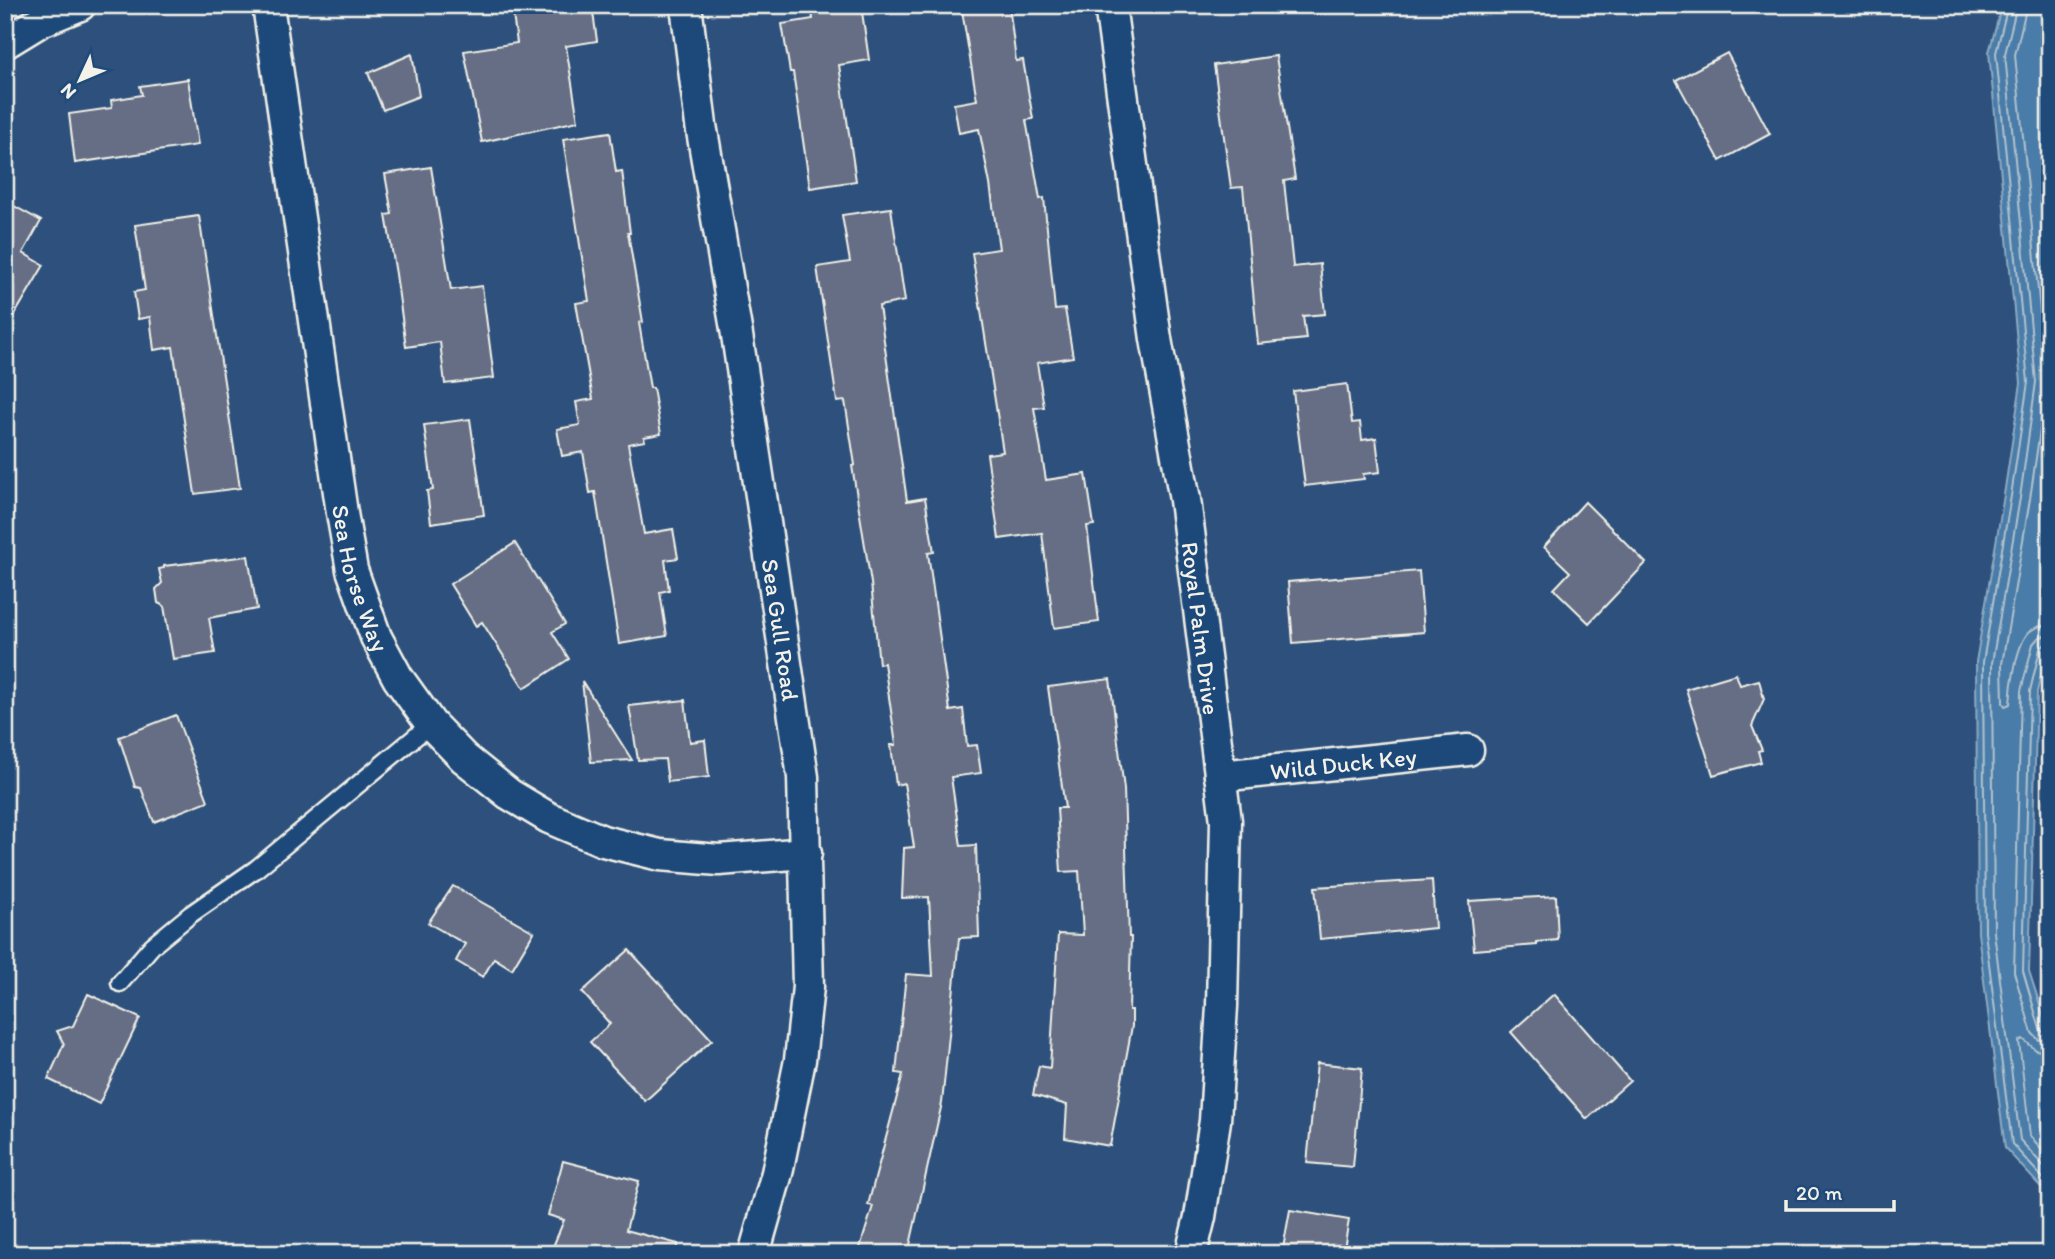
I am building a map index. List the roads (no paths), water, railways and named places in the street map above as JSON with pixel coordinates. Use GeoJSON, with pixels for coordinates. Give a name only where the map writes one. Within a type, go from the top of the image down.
{"type":"FeatureCollection","features":[{"type":"Feature","properties":{"kind":"street"},"geometry":{"type":"LineString","coordinates":[[5,43],[41,21],[80,5]]}},
{"type":"Feature","properties":{"kind":"street","name":"Sea Horse Way"},"geometry":{"type":"LineString","coordinates":[[268,5],[352,570],[376,637],[398,678],[431,724],[464,758],[509,794],[549,818],[603,841],[660,855],[719,860],[806,853]]}},
{"type":"Feature","properties":{"kind":"street","name":"Sea Gull Road"},"geometry":{"type":"LineString","coordinates":[[686,5],[701,125],[737,335],[803,777],[808,987],[800,1060],[778,1173],[754,1254]]}},
{"type":"Feature","properties":{"kind":"street","name":"Royal Palm Drive"},"geometry":{"type":"LineString","coordinates":[[1110,5],[1156,339],[1185,500],[1226,821],[1222,1006],[1215,1121],[1200,1217],[1191,1254]]}},
{"type":"Feature","properties":{"kind":"street","name":"Wild Duck Key"},"geometry":{"type":"LineString","coordinates":[[1220,776],[1468,750]]}},
{"type":"Feature","properties":{"kind":"lane"},"geometry":{"type":"LineString","coordinates":[[120,983],[152,946],[191,914],[256,869],[431,724]]}},
{"type":"Feature","properties":{"kind":"water"},"geometry":{"type":"Polygon","coordinates":[[[2002,5],[2050,5],[2050,638],[2037,692],[2029,971],[2050,1036],[2050,1197],[2005,1148],[1978,933],[1976,662],[2021,383],[1989,52],[2002,5]]]}}]}
